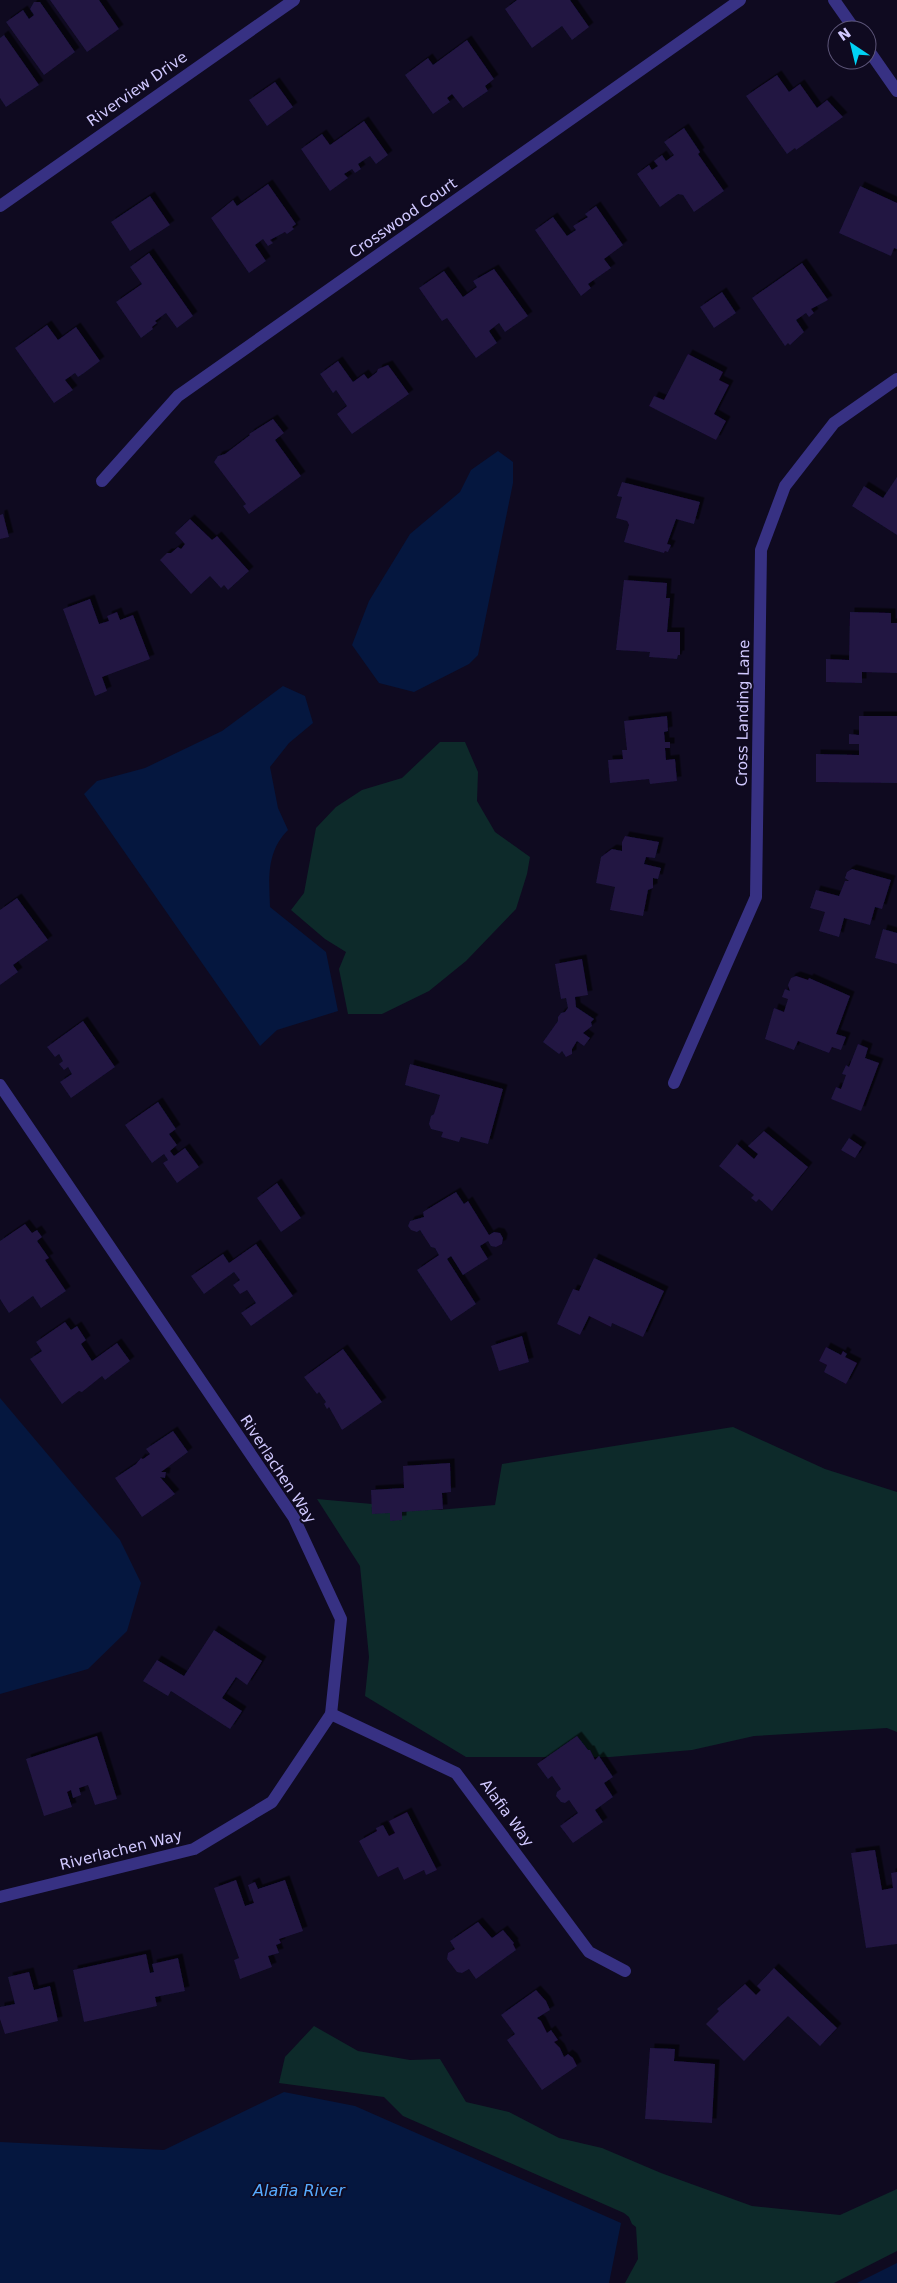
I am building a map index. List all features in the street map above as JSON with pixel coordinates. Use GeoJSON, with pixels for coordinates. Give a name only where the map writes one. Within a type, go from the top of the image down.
{"type":"FeatureCollection","features":[{"type":"Feature","properties":{"kind":"street","name":"Riverview Drive"},"geometry":{"type":"LineString","coordinates":[[0,206],[294,0]]}},
{"type":"Feature","properties":{"kind":"street","name":"Crosswood Court"},"geometry":{"type":"LineString","coordinates":[[102,481],[178,396],[740,0]]}},
{"type":"Feature","properties":{"kind":"street"},"geometry":{"type":"LineString","coordinates":[[834,0],[848,20]]}},
{"type":"Feature","properties":{"kind":"street"},"geometry":{"type":"LineString","coordinates":[[877,62],[897,91]]}},
{"type":"Feature","properties":{"kind":"street","name":"Cross Landing Lane"},"geometry":{"type":"LineString","coordinates":[[674,1083],[756,897],[761,550],[786,486],[834,423],[897,379]]}},
{"type":"Feature","properties":{"kind":"street","name":"Riverlachen Way"},"geometry":{"type":"LineString","coordinates":[[0,1085],[294,1518],[341,1619],[331,1714],[272,1802],[194,1849],[0,1897]]}},
{"type":"Feature","properties":{"kind":"street","name":"Alafia Way"},"geometry":{"type":"LineString","coordinates":[[331,1714],[456,1773],[589,1952],[625,1970]]}},
{"type":"Feature","properties":{"kind":"green space"},"geometry":{"type":"Polygon","coordinates":[[[440,742],[465,742],[478,772],[477,801],[495,832],[530,857],[527,874],[516,909],[466,961],[429,991],[382,1014],[348,1014],[339,969],[346,952],[325,939],[291,910],[304,893],[316,828],[336,807],[362,790],[402,778],[440,742]]]}},
{"type":"Feature","properties":{"kind":"green space"},"geometry":{"type":"Polygon","coordinates":[[[733,1427],[825,1469],[897,1492],[897,1732],[887,1728],[754,1736],[692,1750],[610,1757],[466,1757],[365,1696],[369,1657],[360,1566],[317,1499],[438,1510],[495,1505],[502,1464],[733,1427]]]}},
{"type":"Feature","properties":{"kind":"green space"},"geometry":{"type":"Polygon","coordinates":[[[314,2026],[358,2051],[410,2060],[440,2059],[466,2102],[509,2112],[559,2138],[602,2148],[661,2173],[752,2206],[840,2215],[897,2189],[897,2251],[834,2283],[625,2283],[638,2259],[636,2227],[624,2213],[403,2116],[384,2097],[279,2083],[285,2057],[314,2026]]]}},
{"type":"Feature","properties":{"kind":"water"},"geometry":{"type":"Polygon","coordinates":[[[498,451],[513,462],[513,483],[478,655],[469,664],[414,692],[379,683],[352,645],[369,601],[410,534],[460,492],[471,470],[498,451]]]}},
{"type":"Feature","properties":{"kind":"water"},"geometry":{"type":"Polygon","coordinates":[[[283,686],[305,696],[313,723],[289,743],[270,767],[278,808],[288,830],[281,838],[272,857],[269,876],[270,907],[326,952],[338,1011],[277,1030],[260,1046],[84,794],[97,781],[145,768],[222,731],[283,686]]]}},
{"type":"Feature","properties":{"kind":"water"},"geometry":{"type":"Polygon","coordinates":[[[0,1398],[120,1540],[141,1583],[127,1631],[88,1669],[0,1694],[0,1398]]]}},
{"type":"Feature","properties":{"kind":"water","name":"Alafia River"},"geometry":{"type":"Polygon","coordinates":[[[284,2092],[355,2106],[621,2223],[609,2283],[0,2283],[0,2142],[164,2150],[284,2092]]]}},
{"type":"Feature","properties":{"kind":"water"},"geometry":{"type":"Polygon","coordinates":[[[897,2263],[897,2283],[857,2283],[897,2263]]]}},
{"type":"Feature","properties":{"kind":"building"},"geometry":{"type":"Polygon","coordinates":[[[50,0],[99,0],[119,29],[87,52],[50,0]]]}},
{"type":"Feature","properties":{"kind":"building"},"geometry":{"type":"Polygon","coordinates":[[[517,0],[570,0],[589,27],[572,40],[562,26],[532,48],[505,9],[517,0]]]}},
{"type":"Feature","properties":{"kind":"building"},"geometry":{"type":"Polygon","coordinates":[[[34,2],[40,2],[75,52],[44,75],[6,22],[23,10],[29,19],[34,15],[30,9],[34,2]]]}},
{"type":"Feature","properties":{"kind":"building"},"geometry":{"type":"Polygon","coordinates":[[[4,35],[39,85],[6,107],[0,98],[0,38],[4,35]]]}},
{"type":"Feature","properties":{"kind":"building"},"geometry":{"type":"Polygon","coordinates":[[[467,40],[494,79],[485,86],[488,91],[463,108],[452,94],[447,98],[450,102],[433,114],[405,75],[428,58],[433,65],[467,40]]]}},
{"type":"Feature","properties":{"kind":"building"},"geometry":{"type":"Polygon","coordinates":[[[777,75],[789,92],[800,84],[817,108],[827,100],[843,117],[796,150],[795,148],[787,154],[746,96],[777,75]]]}},
{"type":"Feature","properties":{"kind":"building"},"geometry":{"type":"Polygon","coordinates":[[[275,82],[293,107],[267,126],[249,100],[275,82]]]}},
{"type":"Feature","properties":{"kind":"building"},"geometry":{"type":"Polygon","coordinates":[[[364,121],[388,155],[376,164],[370,156],[358,164],[361,169],[355,173],[352,169],[344,174],[348,178],[330,191],[301,149],[322,134],[330,145],[364,121]]]}},
{"type":"Feature","properties":{"kind":"building"},"geometry":{"type":"Polygon","coordinates":[[[684,128],[700,152],[698,154],[724,191],[694,212],[683,195],[678,194],[660,207],[637,174],[649,165],[652,170],[658,166],[654,161],[662,155],[666,161],[674,155],[664,142],[684,128]]]}},
{"type":"Feature","properties":{"kind":"building"},"geometry":{"type":"Polygon","coordinates":[[[268,184],[296,224],[292,227],[294,229],[287,234],[285,232],[270,240],[273,243],[268,246],[263,239],[255,245],[266,261],[249,273],[211,218],[233,200],[237,206],[268,184]]]}},
{"type":"Feature","properties":{"kind":"building"},"geometry":{"type":"Polygon","coordinates":[[[860,186],[897,203],[897,249],[894,248],[891,256],[839,233],[860,186]]]}},
{"type":"Feature","properties":{"kind":"building"},"geometry":{"type":"Polygon","coordinates":[[[150,196],[170,225],[130,251],[111,222],[150,196]]]}},
{"type":"Feature","properties":{"kind":"building"},"geometry":{"type":"Polygon","coordinates":[[[596,206],[623,245],[604,259],[611,268],[588,284],[591,288],[581,296],[535,230],[553,217],[567,236],[576,230],[573,226],[588,217],[585,214],[596,206]]]}},
{"type":"Feature","properties":{"kind":"building"},"geometry":{"type":"Polygon","coordinates":[[[149,253],[193,316],[177,328],[166,313],[155,321],[157,323],[152,327],[153,329],[141,338],[116,302],[142,284],[130,267],[149,253]]]}},
{"type":"Feature","properties":{"kind":"building"},"geometry":{"type":"Polygon","coordinates":[[[802,263],[828,300],[811,309],[814,313],[809,317],[806,313],[796,320],[804,332],[790,345],[788,343],[785,346],[752,298],[802,263]]]}},
{"type":"Feature","properties":{"kind":"building"},"geometry":{"type":"Polygon","coordinates":[[[494,269],[528,316],[505,332],[499,323],[489,331],[497,343],[476,358],[447,318],[442,321],[419,288],[444,271],[463,297],[477,287],[473,281],[494,269]]]}},
{"type":"Feature","properties":{"kind":"building"},"geometry":{"type":"Polygon","coordinates":[[[722,292],[736,313],[714,328],[700,307],[722,292]]]}},
{"type":"Feature","properties":{"kind":"building"},"geometry":{"type":"Polygon","coordinates":[[[47,325],[58,340],[76,327],[100,361],[78,377],[75,373],[65,380],[73,390],[54,403],[15,348],[47,325]]]}},
{"type":"Feature","properties":{"kind":"building"},"geometry":{"type":"Polygon","coordinates":[[[688,354],[723,372],[719,380],[729,385],[714,414],[726,421],[716,440],[649,406],[654,396],[664,400],[688,354]]]}},
{"type":"Feature","properties":{"kind":"building"},"geometry":{"type":"Polygon","coordinates":[[[338,361],[353,382],[364,374],[368,379],[378,369],[388,365],[409,394],[352,434],[337,414],[347,406],[336,390],[333,393],[320,374],[338,361]]]}},
{"type":"Feature","properties":{"kind":"building"},"geometry":{"type":"Polygon","coordinates":[[[273,419],[284,433],[275,440],[301,476],[249,514],[243,506],[246,504],[214,462],[218,456],[225,454],[249,434],[273,419]]]}},
{"type":"Feature","properties":{"kind":"building"},"geometry":{"type":"Polygon","coordinates":[[[897,477],[897,535],[852,506],[864,486],[883,498],[897,477]]]}},
{"type":"Feature","properties":{"kind":"building"},"geometry":{"type":"Polygon","coordinates":[[[622,482],[700,502],[694,524],[676,519],[667,544],[671,545],[668,552],[665,551],[664,553],[624,542],[629,525],[627,521],[616,518],[622,497],[617,496],[622,482]]]}},
{"type":"Feature","properties":{"kind":"building"},"geometry":{"type":"Polygon","coordinates":[[[3,514],[9,537],[0,539],[0,515],[3,514]]]}},
{"type":"Feature","properties":{"kind":"building"},"geometry":{"type":"Polygon","coordinates":[[[190,519],[212,540],[217,536],[249,571],[228,590],[224,585],[221,588],[210,576],[191,594],[160,560],[167,553],[171,553],[178,547],[181,549],[185,544],[175,533],[190,519]]]}},
{"type":"Feature","properties":{"kind":"building"},"geometry":{"type":"Polygon","coordinates":[[[624,580],[667,583],[666,598],[670,598],[667,632],[680,632],[680,655],[678,655],[677,659],[649,657],[650,652],[616,650],[624,580]]]}},
{"type":"Feature","properties":{"kind":"building"},"geometry":{"type":"Polygon","coordinates":[[[90,599],[99,624],[109,621],[107,616],[117,612],[120,620],[133,615],[150,659],[102,677],[107,691],[95,696],[63,609],[90,599]]]}},
{"type":"Feature","properties":{"kind":"building"},"geometry":{"type":"Polygon","coordinates":[[[850,612],[891,613],[891,623],[897,623],[897,673],[862,672],[862,683],[826,682],[826,659],[849,660],[850,612]]]}},
{"type":"Feature","properties":{"kind":"building"},"geometry":{"type":"Polygon","coordinates":[[[667,716],[668,731],[664,732],[665,742],[670,742],[670,748],[665,748],[666,760],[675,759],[677,781],[650,784],[649,779],[610,783],[608,760],[623,759],[622,750],[627,750],[624,721],[667,716]]]}},
{"type":"Feature","properties":{"kind":"building"},"geometry":{"type":"Polygon","coordinates":[[[859,716],[897,716],[897,783],[816,782],[816,754],[859,755],[859,744],[849,744],[849,734],[859,735],[859,716]]]}},
{"type":"Feature","properties":{"kind":"building"},"geometry":{"type":"Polygon","coordinates":[[[625,836],[659,842],[655,858],[646,857],[644,864],[661,868],[658,879],[653,878],[653,888],[648,890],[643,916],[610,910],[615,887],[596,883],[601,857],[612,849],[622,851],[622,842],[625,836]]]}},
{"type":"Feature","properties":{"kind":"building"},"geometry":{"type":"Polygon","coordinates":[[[852,869],[891,880],[882,909],[875,907],[870,925],[844,918],[839,937],[819,931],[825,912],[810,908],[816,890],[839,896],[845,881],[849,881],[845,878],[847,872],[852,869]]]}},
{"type":"Feature","properties":{"kind":"building"},"geometry":{"type":"Polygon","coordinates":[[[17,898],[48,940],[13,965],[18,972],[0,985],[0,910],[17,898]]]}},
{"type":"Feature","properties":{"kind":"building"},"geometry":{"type":"Polygon","coordinates":[[[883,929],[897,933],[897,964],[875,958],[883,929]]]}},
{"type":"Feature","properties":{"kind":"building"},"geometry":{"type":"Polygon","coordinates":[[[582,959],[588,995],[575,997],[576,1007],[594,1019],[591,1022],[592,1026],[583,1033],[590,1038],[584,1046],[577,1041],[572,1049],[572,1054],[566,1057],[562,1051],[559,1054],[543,1042],[558,1021],[558,1017],[568,1008],[566,998],[561,999],[555,964],[582,959]]]}},
{"type":"Feature","properties":{"kind":"building"},"geometry":{"type":"Polygon","coordinates":[[[796,976],[808,980],[809,978],[850,996],[836,1034],[846,1037],[841,1050],[832,1047],[829,1053],[798,1041],[794,1050],[765,1039],[774,1008],[784,1012],[788,999],[782,997],[785,989],[790,991],[788,985],[791,978],[796,976]]]}},
{"type":"Feature","properties":{"kind":"building"},"geometry":{"type":"Polygon","coordinates":[[[83,1021],[115,1067],[71,1098],[60,1082],[72,1074],[68,1067],[64,1070],[59,1064],[63,1061],[59,1054],[55,1057],[47,1047],[83,1021]]]}},
{"type":"Feature","properties":{"kind":"building"},"geometry":{"type":"Polygon","coordinates":[[[858,1044],[868,1048],[865,1058],[879,1063],[861,1111],[831,1099],[836,1087],[841,1089],[846,1075],[842,1074],[846,1065],[849,1067],[858,1044]]]}},
{"type":"Feature","properties":{"kind":"building"},"geometry":{"type":"Polygon","coordinates":[[[410,1064],[503,1089],[488,1144],[461,1137],[459,1142],[441,1137],[443,1132],[431,1129],[429,1124],[431,1116],[434,1114],[440,1095],[405,1085],[410,1064]]]}},
{"type":"Feature","properties":{"kind":"building"},"geometry":{"type":"Polygon","coordinates":[[[158,1102],[176,1129],[169,1134],[177,1145],[170,1151],[174,1156],[185,1148],[199,1167],[177,1183],[163,1163],[168,1160],[164,1154],[152,1163],[125,1125],[158,1102]]]}},
{"type":"Feature","properties":{"kind":"building"},"geometry":{"type":"Polygon","coordinates":[[[764,1131],[808,1167],[772,1211],[759,1199],[756,1202],[751,1198],[754,1195],[719,1166],[737,1144],[754,1159],[758,1154],[748,1146],[764,1131]]]}},
{"type":"Feature","properties":{"kind":"building"},"geometry":{"type":"Polygon","coordinates":[[[849,1138],[862,1147],[855,1158],[841,1150],[849,1138]]]}},
{"type":"Feature","properties":{"kind":"building"},"geometry":{"type":"Polygon","coordinates":[[[277,1183],[301,1218],[281,1232],[257,1198],[277,1183]]]}},
{"type":"Feature","properties":{"kind":"building"},"geometry":{"type":"Polygon","coordinates":[[[456,1192],[464,1204],[468,1201],[489,1235],[494,1232],[500,1233],[503,1238],[502,1244],[496,1247],[491,1246],[488,1241],[480,1246],[488,1259],[463,1275],[451,1256],[447,1259],[476,1304],[451,1321],[417,1270],[439,1255],[435,1248],[431,1247],[420,1230],[417,1232],[411,1230],[408,1226],[410,1221],[424,1217],[423,1212],[456,1192]]]}},
{"type":"Feature","properties":{"kind":"building"},"geometry":{"type":"Polygon","coordinates":[[[25,1224],[32,1233],[37,1230],[42,1237],[37,1241],[49,1258],[45,1260],[66,1291],[41,1308],[33,1296],[9,1313],[0,1299],[0,1241],[25,1224]]]}},
{"type":"Feature","properties":{"kind":"building"},"geometry":{"type":"Polygon","coordinates":[[[256,1244],[293,1296],[251,1326],[241,1313],[256,1303],[247,1290],[240,1294],[233,1285],[240,1280],[234,1272],[204,1294],[191,1276],[223,1254],[229,1263],[256,1244]]]}},
{"type":"Feature","properties":{"kind":"building"},"geometry":{"type":"Polygon","coordinates":[[[594,1258],[664,1291],[643,1337],[612,1323],[611,1327],[589,1316],[580,1335],[557,1324],[573,1289],[579,1291],[594,1258]]]}},
{"type":"Feature","properties":{"kind":"building"},"geometry":{"type":"Polygon","coordinates":[[[65,1322],[71,1330],[77,1326],[86,1340],[81,1344],[92,1361],[117,1343],[130,1361],[105,1380],[102,1376],[82,1392],[79,1391],[62,1404],[30,1359],[42,1351],[36,1342],[65,1322]]]}},
{"type":"Feature","properties":{"kind":"building"},"geometry":{"type":"Polygon","coordinates":[[[522,1336],[529,1362],[499,1371],[491,1346],[522,1336]]]}},
{"type":"Feature","properties":{"kind":"building"},"geometry":{"type":"Polygon","coordinates":[[[826,1347],[841,1355],[843,1351],[847,1354],[845,1357],[857,1363],[846,1384],[824,1372],[827,1365],[819,1361],[826,1347]]]}},
{"type":"Feature","properties":{"kind":"building"},"geometry":{"type":"Polygon","coordinates":[[[343,1349],[382,1402],[342,1430],[329,1407],[327,1409],[324,1404],[326,1402],[319,1392],[317,1394],[304,1377],[343,1349]]]}},
{"type":"Feature","properties":{"kind":"building"},"geometry":{"type":"Polygon","coordinates":[[[173,1431],[188,1452],[161,1472],[166,1472],[165,1478],[160,1477],[175,1494],[142,1517],[115,1478],[136,1464],[141,1458],[143,1459],[150,1454],[146,1449],[173,1431]]]}},
{"type":"Feature","properties":{"kind":"building"},"geometry":{"type":"Polygon","coordinates":[[[450,1463],[451,1492],[442,1493],[443,1509],[402,1512],[402,1520],[390,1521],[390,1513],[372,1514],[371,1490],[404,1488],[403,1466],[450,1463]]]}},
{"type":"Feature","properties":{"kind":"building"},"geometry":{"type":"Polygon","coordinates":[[[214,1630],[262,1661],[247,1685],[236,1677],[222,1698],[242,1711],[230,1729],[171,1691],[168,1696],[143,1681],[157,1660],[184,1676],[214,1630]]]}},
{"type":"Feature","properties":{"kind":"building"},"geometry":{"type":"Polygon","coordinates":[[[97,1736],[117,1799],[95,1805],[88,1785],[79,1788],[81,1795],[73,1798],[71,1790],[67,1792],[72,1807],[44,1816],[26,1759],[97,1736]]]}},
{"type":"Feature","properties":{"kind":"building"},"geometry":{"type":"Polygon","coordinates":[[[577,1736],[590,1750],[595,1760],[599,1756],[613,1777],[604,1783],[613,1797],[595,1810],[603,1822],[573,1843],[560,1826],[578,1813],[569,1800],[565,1803],[561,1802],[556,1796],[557,1792],[561,1789],[552,1776],[548,1779],[537,1764],[577,1736]]]}},
{"type":"Feature","properties":{"kind":"building"},"geometry":{"type":"Polygon","coordinates":[[[407,1812],[437,1870],[426,1875],[424,1870],[404,1880],[398,1867],[378,1877],[359,1841],[377,1831],[376,1828],[383,1825],[389,1836],[395,1833],[389,1821],[407,1812]]]}},
{"type":"Feature","properties":{"kind":"building"},"geometry":{"type":"Polygon","coordinates":[[[875,1850],[882,1890],[893,1888],[891,1873],[897,1872],[897,1944],[866,1948],[851,1853],[875,1850]]]}},
{"type":"Feature","properties":{"kind":"building"},"geometry":{"type":"Polygon","coordinates":[[[236,1880],[245,1906],[254,1903],[248,1885],[255,1882],[258,1889],[285,1880],[303,1931],[279,1939],[281,1943],[276,1945],[279,1953],[268,1956],[272,1967],[240,1979],[234,1960],[239,1958],[214,1888],[236,1880]]]}},
{"type":"Feature","properties":{"kind":"building"},"geometry":{"type":"Polygon","coordinates":[[[478,1922],[492,1938],[503,1930],[514,1943],[516,1950],[476,1979],[469,1969],[462,1973],[457,1972],[447,1959],[448,1953],[455,1949],[450,1941],[478,1922]]]}},
{"type":"Feature","properties":{"kind":"building"},"geometry":{"type":"Polygon","coordinates":[[[146,1954],[150,1973],[154,1972],[152,1964],[178,1958],[185,1991],[155,1997],[157,2006],[84,2022],[73,1970],[146,1954]]]}},
{"type":"Feature","properties":{"kind":"building"},"geometry":{"type":"Polygon","coordinates":[[[774,1968],[837,2028],[820,2046],[788,2016],[744,2061],[706,2024],[719,2011],[717,2009],[745,1984],[756,1995],[761,1990],[757,1986],[774,1968]]]}},
{"type":"Feature","properties":{"kind":"building"},"geometry":{"type":"Polygon","coordinates":[[[29,1972],[34,1990],[50,1986],[58,2021],[5,2034],[0,2019],[0,2007],[15,2004],[8,1977],[29,1972]]]}},
{"type":"Feature","properties":{"kind":"building"},"geometry":{"type":"Polygon","coordinates":[[[536,1990],[546,2001],[550,2010],[537,2018],[541,2021],[547,2033],[551,2030],[558,2040],[554,2042],[560,2048],[564,2057],[568,2054],[573,2058],[577,2066],[542,2090],[507,2040],[515,2034],[501,2015],[536,1990]]]}},
{"type":"Feature","properties":{"kind":"building"},"geometry":{"type":"Polygon","coordinates":[[[650,2048],[675,2049],[674,2061],[715,2064],[712,2123],[645,2119],[650,2048]]]}}]}
